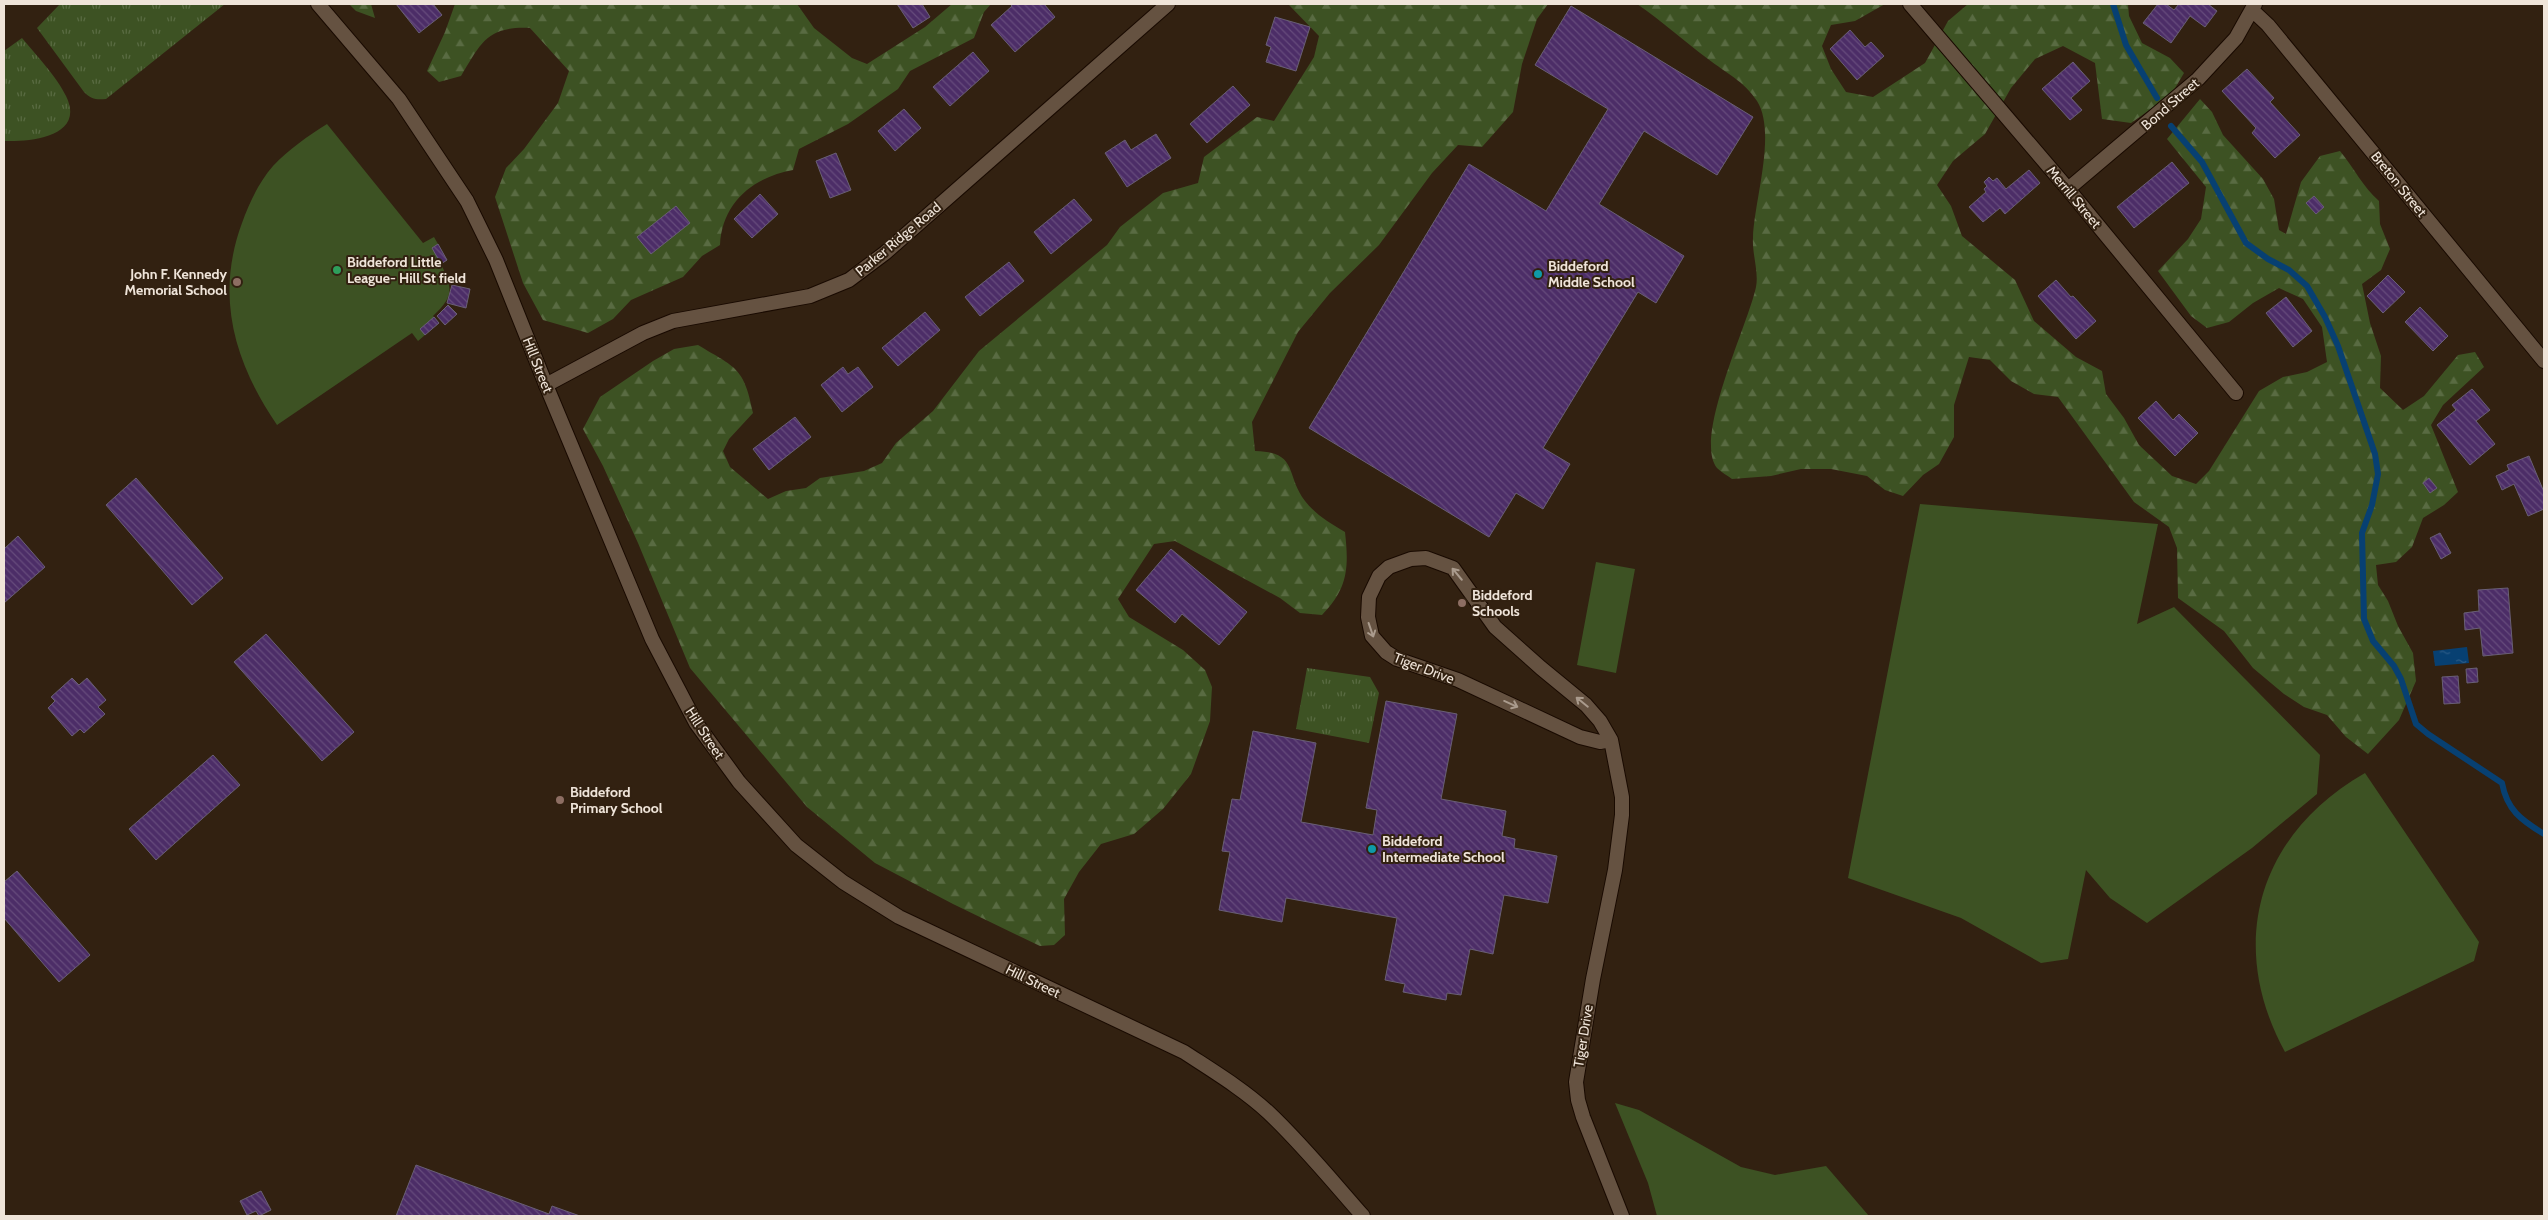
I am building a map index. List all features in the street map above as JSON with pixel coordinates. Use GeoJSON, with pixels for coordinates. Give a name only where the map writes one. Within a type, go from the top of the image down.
{"type":"FeatureCollection","features":[{"type":"Feature","properties":{"kind":"street","name":"Hill Street"},"geometry":{"type":"LineString","coordinates":[[318,4],[399,99],[466,201],[496,260],[546,386],[652,639],[678,689],[715,752],[778,828],[842,882],[899,917],[1184,1052],[1223,1077],[1267,1111],[1293,1137],[1363,1216]]}},
{"type":"Feature","properties":{"kind":"street","name":"Parker Ridge Road"},"geometry":{"type":"LineString","coordinates":[[546,386],[643,332],[673,321],[810,296],[849,280],[885,253],[1168,4]]}},
{"type":"Feature","properties":{"kind":"street","name":"Merrill Street"},"geometry":{"type":"LineString","coordinates":[[1910,4],[2068,189],[2236,393]]}},
{"type":"Feature","properties":{"kind":"street","name":"Bond Street"},"geometry":{"type":"LineString","coordinates":[[2068,189],[2198,80],[2236,38],[2253,7]]}},
{"type":"Feature","properties":{"kind":"street","name":"Breton Street"},"geometry":{"type":"LineString","coordinates":[[2253,7],[2544,361]]}},
{"type":"Feature","properties":{"kind":"street","name":"Tiger Drive"},"geometry":{"type":"LineString","coordinates":[[1611,740],[1600,742],[1580,737],[1458,680],[1396,659],[1386,652],[1372,636],[1368,617],[1369,597],[1379,576],[1388,567],[1411,558],[1426,558],[1453,568],[1495,627],[1586,705],[1600,721],[1611,740],[1622,797],[1622,815],[1615,870],[1593,979],[1576,1082],[1578,1100],[1583,1117],[1620,1214]]}},
{"type":"Feature","properties":{"kind":"green space"},"geometry":{"type":"Polygon","coordinates":[[[60,4],[225,4],[106,99],[99,99],[91,98],[84,92],[37,28],[60,4]]]}},
{"type":"Feature","properties":{"kind":"green space"},"geometry":{"type":"Polygon","coordinates":[[[349,4],[371,4],[375,18],[356,11],[349,4]]]}},
{"type":"Feature","properties":{"kind":"green space"},"geometry":{"type":"Polygon","coordinates":[[[455,4],[797,4],[814,28],[852,58],[867,64],[925,27],[952,4],[991,4],[984,12],[974,38],[910,71],[898,89],[848,124],[799,149],[793,170],[765,179],[742,194],[733,205],[727,217],[722,230],[720,245],[702,256],[683,277],[631,300],[613,319],[588,333],[543,320],[523,283],[495,197],[506,168],[524,149],[558,103],[569,71],[530,28],[516,28],[504,30],[487,39],[474,54],[461,76],[439,82],[427,71],[445,32],[455,4]]]}},
{"type":"Feature","properties":{"kind":"green space"},"geometry":{"type":"Polygon","coordinates":[[[1288,4],[1548,4],[1537,19],[1522,64],[1513,112],[1482,147],[1458,145],[1432,173],[1379,245],[1330,293],[1298,332],[1252,422],[1255,451],[1269,452],[1285,460],[1299,491],[1309,506],[1345,532],[1347,556],[1345,577],[1331,605],[1322,615],[1300,613],[1280,598],[1175,541],[1154,544],[1118,599],[1129,617],[1183,650],[1205,670],[1212,687],[1210,721],[1191,774],[1163,809],[1134,834],[1101,844],[1079,872],[1064,899],[1065,935],[1054,945],[1040,946],[953,904],[875,863],[807,807],[690,668],[638,543],[603,466],[583,429],[600,397],[674,349],[698,345],[730,364],[742,377],[750,398],[753,413],[729,439],[723,451],[730,467],[768,499],[786,491],[806,488],[820,478],[864,471],[882,463],[896,443],[933,411],[979,351],[1107,245],[1120,227],[1163,193],[1198,183],[1204,157],[1257,117],[1274,121],[1314,57],[1319,36],[1288,4]]]}},
{"type":"Feature","properties":{"kind":"green space"},"geometry":{"type":"Polygon","coordinates":[[[1637,4],[1885,4],[1855,21],[1831,25],[1822,46],[1831,69],[1846,92],[1873,97],[1925,63],[1948,21],[1968,4],[2128,4],[2129,16],[2142,43],[2170,58],[2184,73],[2171,95],[2131,123],[2102,119],[2095,63],[2063,46],[2035,59],[2011,88],[1985,134],[1953,161],[1937,185],[1951,206],[1962,236],[2015,280],[2034,321],[2076,357],[2102,371],[2106,394],[2124,418],[2139,445],[2172,476],[2196,484],[2209,471],[2259,391],[2283,377],[2307,372],[2327,362],[2322,327],[2303,299],[2279,288],[2253,303],[2229,322],[2207,328],[2191,316],[2158,271],[2188,239],[2201,219],[2206,187],[2167,139],[2200,99],[2212,112],[2223,135],[2263,179],[2274,199],[2279,230],[2286,234],[2301,182],[2320,156],[2340,151],[2368,190],[2379,201],[2380,224],[2390,249],[2381,270],[2362,284],[2370,323],[2381,356],[2380,388],[2403,410],[2424,396],[2458,355],[2475,352],[2484,367],[2443,405],[2431,425],[2458,492],[2444,505],[2423,518],[2412,547],[2396,562],[2376,565],[2378,585],[2388,601],[2398,626],[2413,653],[2416,681],[2399,720],[2368,754],[2346,737],[2327,715],[2304,707],[2284,694],[2253,668],[2224,631],[2178,598],[2177,548],[2169,527],[2134,502],[2058,397],[2034,394],[2011,381],[1990,360],[1969,357],[1954,405],[1954,437],[1939,464],[1923,475],[1903,496],[1885,490],[1867,476],[1831,469],[1801,469],[1771,476],[1732,479],[1717,468],[1711,453],[1712,432],[1717,408],[1724,380],[1756,287],[1757,275],[1753,238],[1765,149],[1763,115],[1757,101],[1741,83],[1637,4]]]}},
{"type":"Feature","properties":{"kind":"green space"},"geometry":{"type":"Polygon","coordinates":[[[22,38],[57,81],[66,96],[70,110],[68,120],[62,129],[52,134],[27,140],[4,141],[4,51],[22,38]]]}},
{"type":"Feature","properties":{"kind":"green space","name":"Biddeford Little League- Hill St field"},"geometry":{"type":"Polygon","coordinates":[[[327,124],[423,243],[434,237],[447,260],[441,264],[448,280],[449,292],[445,303],[433,316],[439,323],[418,341],[412,333],[277,425],[250,377],[240,353],[233,328],[230,276],[234,250],[248,208],[268,172],[292,148],[327,124]]]}},
{"type":"Feature","properties":{"kind":"green space"},"geometry":{"type":"Polygon","coordinates":[[[1920,504],[2158,524],[2137,624],[2174,607],[2320,755],[2317,794],[2252,848],[2147,923],[2110,898],[2086,870],[2068,959],[2041,963],[1961,918],[1848,878],[1920,504]]]}},
{"type":"Feature","properties":{"kind":"green space"},"geometry":{"type":"Polygon","coordinates":[[[1596,562],[1635,569],[1616,673],[1577,665],[1596,562]]]}},
{"type":"Feature","properties":{"kind":"green space"},"geometry":{"type":"Polygon","coordinates":[[[1307,668],[1370,677],[1379,693],[1369,743],[1296,729],[1307,668]]]}},
{"type":"Feature","properties":{"kind":"green space"},"geometry":{"type":"Polygon","coordinates":[[[2365,773],[2479,942],[2474,961],[2285,1052],[2267,1012],[2258,971],[2256,932],[2263,895],[2277,860],[2299,827],[2328,798],[2365,773]]]}},
{"type":"Feature","properties":{"kind":"green space"},"geometry":{"type":"Polygon","coordinates":[[[1615,1103],[1639,1110],[1741,1167],[1775,1175],[1826,1166],[1869,1216],[1657,1216],[1648,1183],[1615,1103]]]}},
{"type":"Feature","properties":{"kind":"water"},"geometry":{"type":"Polygon","coordinates":[[[2467,647],[2469,663],[2435,666],[2433,651],[2467,647]]]}},
{"type":"Feature","properties":{"kind":"building"},"geometry":{"type":"Polygon","coordinates":[[[396,4],[433,4],[442,15],[419,33],[396,4]]]}},
{"type":"Feature","properties":{"kind":"building"},"geometry":{"type":"Polygon","coordinates":[[[897,4],[922,4],[930,17],[913,28],[897,4]]]}},
{"type":"Feature","properties":{"kind":"building"},"geometry":{"type":"Polygon","coordinates":[[[1010,4],[1044,4],[1055,17],[1015,52],[991,25],[1012,6],[1010,4]]]}},
{"type":"Feature","properties":{"kind":"building"},"geometry":{"type":"Polygon","coordinates":[[[2158,4],[2166,4],[2174,10],[2179,4],[2208,4],[2217,11],[2205,27],[2190,16],[2171,43],[2143,23],[2158,4]]]}},
{"type":"Feature","properties":{"kind":"building","name":"Biddeford Middle School"},"geometry":{"type":"Polygon","coordinates":[[[1571,6],[1753,117],[1717,175],[1644,131],[1599,204],[1684,256],[1656,303],[1638,292],[1543,448],[1570,464],[1543,509],[1516,493],[1489,537],[1309,428],[1469,164],[1546,211],[1608,109],[1535,65],[1571,6]]]}},
{"type":"Feature","properties":{"kind":"building"},"geometry":{"type":"Polygon","coordinates":[[[1275,17],[1310,27],[1296,71],[1266,62],[1271,47],[1266,45],[1275,17]]]}},
{"type":"Feature","properties":{"kind":"building"},"geometry":{"type":"Polygon","coordinates":[[[1850,30],[1865,47],[1871,42],[1884,56],[1857,80],[1830,49],[1850,30]]]}},
{"type":"Feature","properties":{"kind":"building"},"geometry":{"type":"Polygon","coordinates":[[[973,52],[989,71],[950,106],[933,87],[973,52]]]}},
{"type":"Feature","properties":{"kind":"building"},"geometry":{"type":"Polygon","coordinates":[[[2073,62],[2090,81],[2071,98],[2082,110],[2070,120],[2042,89],[2073,62]]]}},
{"type":"Feature","properties":{"kind":"building"},"geometry":{"type":"Polygon","coordinates":[[[2247,69],[2274,98],[2270,102],[2300,135],[2275,158],[2252,133],[2256,128],[2222,91],[2247,69]]]}},
{"type":"Feature","properties":{"kind":"building"},"geometry":{"type":"Polygon","coordinates":[[[1233,86],[1250,105],[1207,143],[1190,124],[1233,86]]]}},
{"type":"Feature","properties":{"kind":"building"},"geometry":{"type":"Polygon","coordinates":[[[904,109],[921,128],[895,151],[878,131],[904,109]]]}},
{"type":"Feature","properties":{"kind":"building"},"geometry":{"type":"Polygon","coordinates":[[[1156,134],[1171,158],[1127,187],[1105,153],[1125,140],[1131,150],[1156,134]]]}},
{"type":"Feature","properties":{"kind":"building"},"geometry":{"type":"Polygon","coordinates":[[[836,153],[851,190],[830,198],[816,161],[836,153]]]}},
{"type":"Feature","properties":{"kind":"building"},"geometry":{"type":"Polygon","coordinates":[[[2172,162],[2189,183],[2134,228],[2117,207],[2172,162]]]}},
{"type":"Feature","properties":{"kind":"building"},"geometry":{"type":"Polygon","coordinates":[[[2029,170],[2040,183],[2005,214],[2000,208],[1983,222],[1969,207],[1986,192],[1984,189],[1987,186],[1984,182],[1989,177],[1993,181],[1997,178],[2006,189],[2029,170]]]}},
{"type":"Feature","properties":{"kind":"building"},"geometry":{"type":"Polygon","coordinates":[[[760,194],[778,214],[752,238],[734,219],[760,194]]]}},
{"type":"Feature","properties":{"kind":"building"},"geometry":{"type":"Polygon","coordinates":[[[2314,196],[2324,207],[2316,214],[2306,203],[2314,196]]]}},
{"type":"Feature","properties":{"kind":"building"},"geometry":{"type":"Polygon","coordinates":[[[1074,199],[1092,220],[1051,254],[1034,232],[1074,199]]]}},
{"type":"Feature","properties":{"kind":"building"},"geometry":{"type":"Polygon","coordinates":[[[676,206],[690,223],[651,254],[637,237],[676,206]]]}},
{"type":"Feature","properties":{"kind":"building"},"geometry":{"type":"Polygon","coordinates":[[[438,244],[447,260],[441,264],[432,248],[438,244]]]}},
{"type":"Feature","properties":{"kind":"building"},"geometry":{"type":"Polygon","coordinates":[[[1009,262],[1024,281],[980,316],[965,297],[1009,262]]]}},
{"type":"Feature","properties":{"kind":"building"},"geometry":{"type":"Polygon","coordinates":[[[2388,275],[2405,292],[2383,313],[2367,296],[2388,275]]]}},
{"type":"Feature","properties":{"kind":"building"},"geometry":{"type":"Polygon","coordinates":[[[2056,280],[2096,321],[2076,339],[2038,296],[2056,280]]]}},
{"type":"Feature","properties":{"kind":"building"},"geometry":{"type":"Polygon","coordinates":[[[452,285],[470,289],[466,308],[447,303],[452,285]]]}},
{"type":"Feature","properties":{"kind":"building"},"geometry":{"type":"Polygon","coordinates":[[[2286,297],[2312,331],[2293,347],[2266,313],[2286,297]]]}},
{"type":"Feature","properties":{"kind":"building"},"geometry":{"type":"Polygon","coordinates":[[[448,305],[457,314],[445,325],[437,316],[448,305]]]}},
{"type":"Feature","properties":{"kind":"building"},"geometry":{"type":"Polygon","coordinates":[[[2420,307],[2448,336],[2433,351],[2405,322],[2420,307]]]}},
{"type":"Feature","properties":{"kind":"building"},"geometry":{"type":"Polygon","coordinates":[[[925,312],[940,330],[898,366],[882,348],[925,312]]]}},
{"type":"Feature","properties":{"kind":"building"},"geometry":{"type":"Polygon","coordinates":[[[434,317],[439,323],[425,335],[420,329],[434,317]]]}},
{"type":"Feature","properties":{"kind":"building"},"geometry":{"type":"Polygon","coordinates":[[[843,367],[848,374],[858,367],[873,387],[842,412],[821,385],[843,367]]]}},
{"type":"Feature","properties":{"kind":"building"},"geometry":{"type":"Polygon","coordinates":[[[2472,389],[2490,410],[2476,421],[2495,444],[2470,465],[2437,425],[2456,410],[2452,405],[2472,389]]]}},
{"type":"Feature","properties":{"kind":"building"},"geometry":{"type":"Polygon","coordinates":[[[2156,401],[2173,420],[2179,414],[2198,433],[2175,456],[2138,418],[2156,401]]]}},
{"type":"Feature","properties":{"kind":"building"},"geometry":{"type":"Polygon","coordinates":[[[795,417],[811,437],[769,470],[753,449],[795,417]]]}},
{"type":"Feature","properties":{"kind":"building"},"geometry":{"type":"Polygon","coordinates":[[[2529,456],[2544,492],[2544,509],[2528,516],[2514,484],[2502,490],[2496,476],[2509,470],[2507,465],[2529,456]]]}},
{"type":"Feature","properties":{"kind":"building"},"geometry":{"type":"Polygon","coordinates":[[[136,478],[223,578],[192,605],[106,505],[136,478]]]}},
{"type":"Feature","properties":{"kind":"building"},"geometry":{"type":"Polygon","coordinates":[[[2429,478],[2437,488],[2430,493],[2423,483],[2429,478]]]}},
{"type":"Feature","properties":{"kind":"building"},"geometry":{"type":"Polygon","coordinates":[[[2440,533],[2451,553],[2441,559],[2430,538],[2440,533]]]}},
{"type":"Feature","properties":{"kind":"building"},"geometry":{"type":"Polygon","coordinates":[[[18,536],[45,567],[4,603],[4,549],[18,536]]]}},
{"type":"Feature","properties":{"kind":"building"},"geometry":{"type":"Polygon","coordinates":[[[1171,549],[1247,612],[1219,645],[1182,614],[1175,623],[1136,590],[1171,549]]]}},
{"type":"Feature","properties":{"kind":"building"},"geometry":{"type":"Polygon","coordinates":[[[2508,588],[2513,653],[2483,656],[2480,628],[2465,630],[2464,613],[2479,611],[2478,590],[2508,588]]]}},
{"type":"Feature","properties":{"kind":"building"},"geometry":{"type":"Polygon","coordinates":[[[266,634],[354,732],[322,761],[234,662],[266,634]]]}},
{"type":"Feature","properties":{"kind":"building"},"geometry":{"type":"Polygon","coordinates":[[[2477,668],[2478,682],[2467,683],[2466,669],[2477,668]]]}},
{"type":"Feature","properties":{"kind":"building"},"geometry":{"type":"Polygon","coordinates":[[[2458,676],[2460,703],[2444,704],[2442,677],[2458,676]]]}},
{"type":"Feature","properties":{"kind":"building"},"geometry":{"type":"Polygon","coordinates":[[[72,678],[79,685],[87,678],[106,700],[98,707],[105,714],[84,733],[80,729],[72,736],[48,708],[55,701],[51,697],[72,678]]]}},
{"type":"Feature","properties":{"kind":"building","name":"Biddeford Intermediate School"},"geometry":{"type":"Polygon","coordinates":[[[1386,701],[1457,714],[1441,799],[1506,811],[1502,836],[1515,839],[1514,848],[1557,856],[1548,903],[1504,895],[1493,954],[1470,949],[1461,995],[1447,993],[1446,1000],[1403,992],[1405,984],[1385,980],[1397,918],[1286,898],[1282,922],[1219,910],[1230,852],[1222,851],[1232,799],[1240,800],[1253,731],[1316,743],[1301,822],[1373,835],[1377,810],[1366,808],[1386,701]]]}},
{"type":"Feature","properties":{"kind":"building"},"geometry":{"type":"Polygon","coordinates":[[[213,755],[240,785],[156,860],[129,829],[213,755]]]}},
{"type":"Feature","properties":{"kind":"building"},"geometry":{"type":"Polygon","coordinates":[[[17,871],[90,955],[59,982],[4,918],[4,882],[17,871]]]}},
{"type":"Feature","properties":{"kind":"building"},"geometry":{"type":"Polygon","coordinates":[[[416,1165],[549,1214],[552,1206],[580,1216],[396,1216],[416,1165]]]}},
{"type":"Feature","properties":{"kind":"building"},"geometry":{"type":"Polygon","coordinates":[[[261,1191],[271,1210],[259,1216],[256,1211],[247,1215],[240,1201],[261,1191]]]}},
{"type":"Feature","properties":{"kind":"waterway"},"geometry":{"type":"LineString","coordinates":[[2113,4],[2126,45],[2157,98]]}},
{"type":"Feature","properties":{"kind":"waterway"},"geometry":{"type":"LineString","coordinates":[[2171,126],[2202,162],[2246,243],[2268,259],[2289,270],[2307,286],[2325,317],[2338,346],[2375,454],[2378,474],[2372,505],[2362,533],[2364,619],[2373,641],[2394,666],[2401,679],[2416,724],[2502,783],[2511,807],[2528,824],[2544,834]]}},
{"type":"Feature","properties":{"kind":"place","name":"Biddeford Little League- Hill St field"},"geometry":{"type":"Point","coordinates":[337,270]}},
{"type":"Feature","properties":{"kind":"place","name":"Biddeford Middle School"},"geometry":{"type":"Point","coordinates":[1538,274]}},
{"type":"Feature","properties":{"kind":"place","name":"John F. Kennedy Memorial School"},"geometry":{"type":"Point","coordinates":[237,282]}},
{"type":"Feature","properties":{"kind":"place","name":"Biddeford Schools"},"geometry":{"type":"Point","coordinates":[1462,603]}},
{"type":"Feature","properties":{"kind":"place","name":"Biddeford Primary School"},"geometry":{"type":"Point","coordinates":[560,800]}},
{"type":"Feature","properties":{"kind":"place","name":"Biddeford Intermediate School"},"geometry":{"type":"Point","coordinates":[1372,849]}}]}
